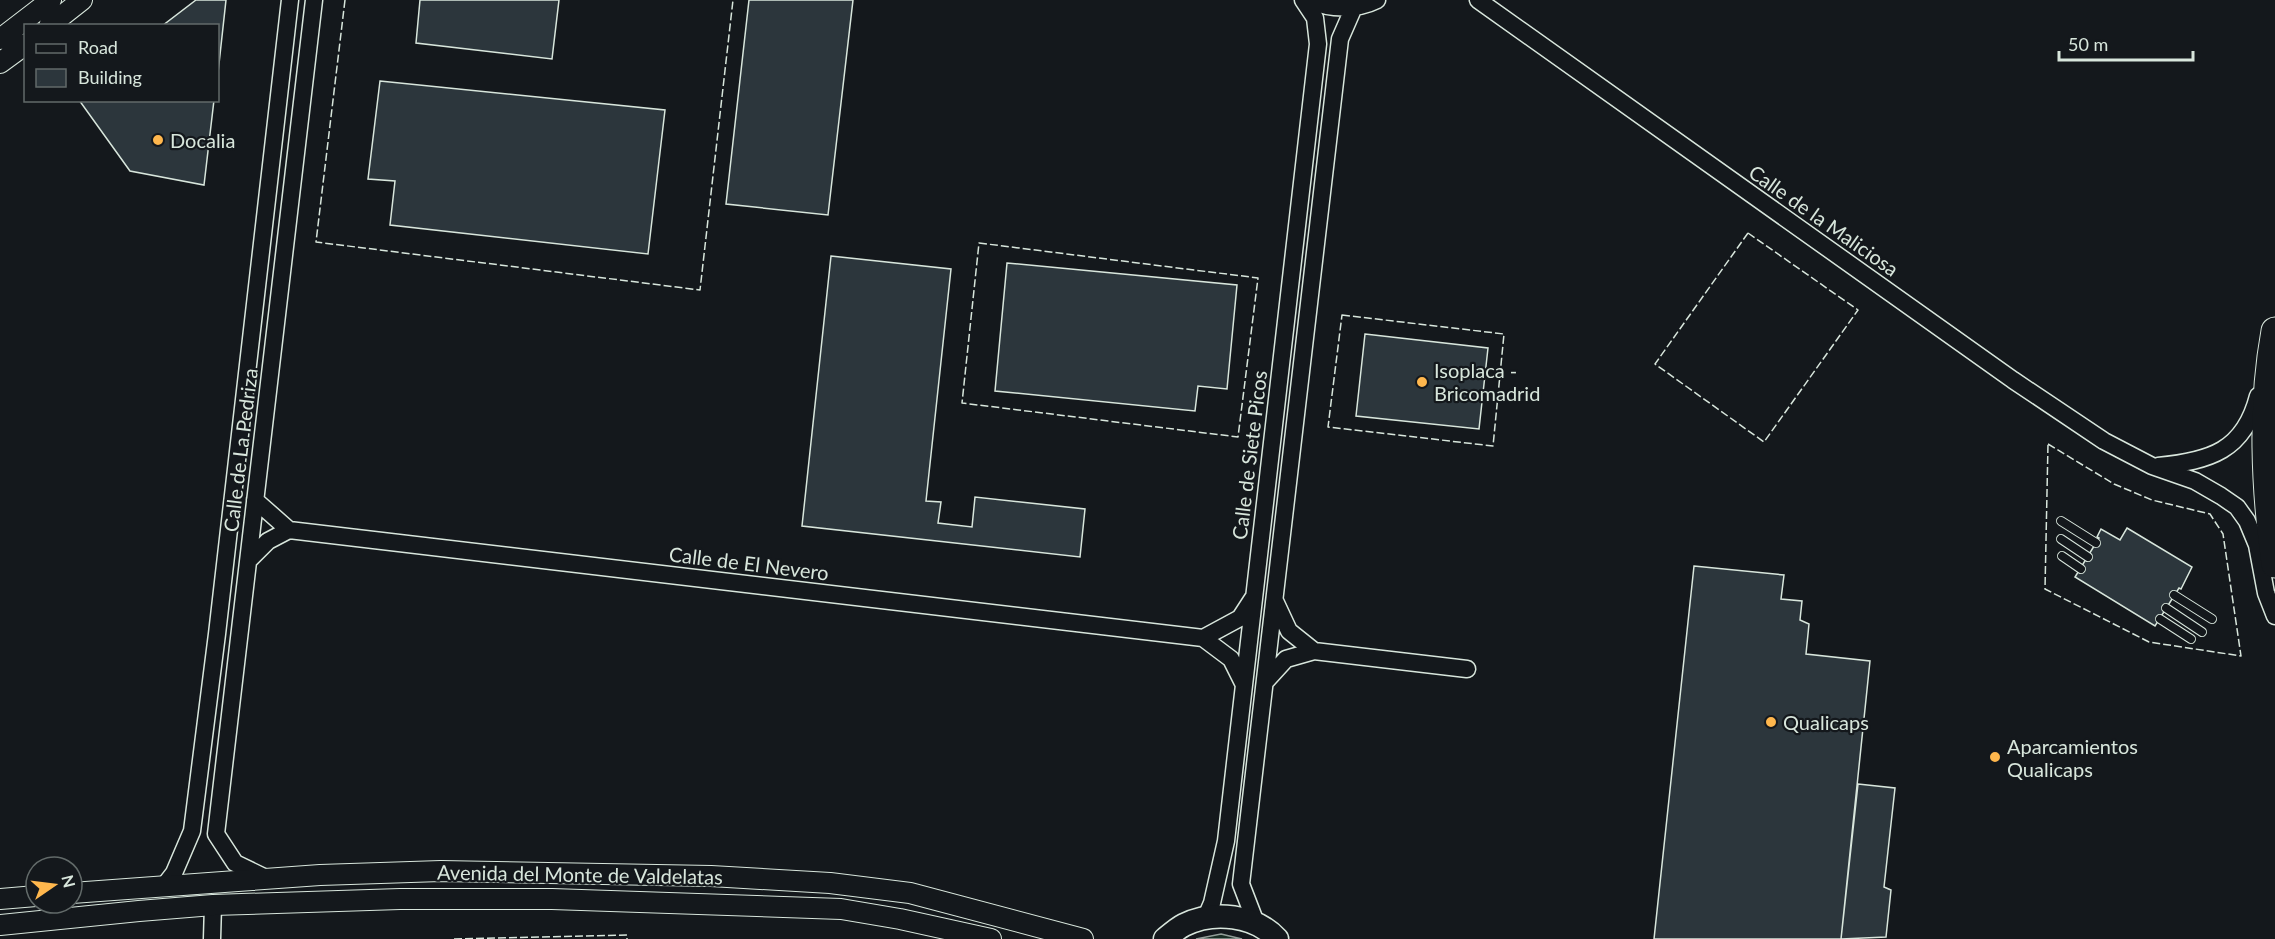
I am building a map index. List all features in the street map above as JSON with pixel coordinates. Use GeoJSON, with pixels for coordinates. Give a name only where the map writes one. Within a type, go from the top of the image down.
{"type":"FeatureCollection","features":[{"type":"Feature","properties":{"kind":"highway"},"geometry":{"type":"LineString","coordinates":[[2275,333],[2266,426],[2267,488],[2275,564]]}},
{"type":"Feature","properties":{"kind":"main road"},"geometry":{"type":"LineString","coordinates":[[1165,939],[1184,925],[1206,917],[1232,916],[1256,923],[1278,939]]}},
{"type":"Feature","properties":{"kind":"street"},"geometry":{"type":"LineString","coordinates":[[0,39],[51,0]]}},
{"type":"Feature","properties":{"kind":"street"},"geometry":{"type":"LineString","coordinates":[[52,24],[82,0]]}},
{"type":"Feature","properties":{"kind":"street","name":"Calle de La Pedriza"},"geometry":{"type":"LineString","coordinates":[[165,886],[174,873],[192,831],[290,0]]}},
{"type":"Feature","properties":{"kind":"street","name":"Calle de La Pedriza"},"geometry":{"type":"LineString","coordinates":[[268,879],[235,863],[216,834],[314,0]]}},
{"type":"Feature","properties":{"kind":"street","name":"Calle de Siete Picos"},"geometry":{"type":"LineString","coordinates":[[1206,917],[1212,903],[1226,841],[1318,44],[1315,18],[1303,0]]}},
{"type":"Feature","properties":{"kind":"street"},"geometry":{"type":"LineString","coordinates":[[1310,0],[1335,7],[1354,7],[1377,0]]}},
{"type":"Feature","properties":{"kind":"street","name":"Calle de la Maliciosa"},"geometry":{"type":"LineString","coordinates":[[1478,0],[2013,380],[2104,441],[2152,466],[2195,481],[2237,507],[2247,521],[2257,545],[2266,593],[2275,616]]}},
{"type":"Feature","properties":{"kind":"street"},"geometry":{"type":"LineString","coordinates":[[1256,923],[1241,884],[1340,39],[1354,7]]}},
{"type":"Feature","properties":{"kind":"street"},"geometry":{"type":"LineString","coordinates":[[0,63],[24,45]]}},
{"type":"Feature","properties":{"kind":"street"},"geometry":{"type":"LineString","coordinates":[[2152,466],[2199,461],[2215,455],[2238,436],[2253,415],[2275,333]]}},
{"type":"Feature","properties":{"kind":"street"},"geometry":{"type":"LineString","coordinates":[[248,561],[268,541],[289,530],[255,500]]}},
{"type":"Feature","properties":{"kind":"street","name":"Calle de El Nevero"},"geometry":{"type":"LineString","coordinates":[[289,530],[1203,638]]}},
{"type":"Feature","properties":{"kind":"street"},"geometry":{"type":"LineString","coordinates":[[1244,686],[1231,660],[1203,638],[1240,618],[1254,596]]}},
{"type":"Feature","properties":{"kind":"street"},"geometry":{"type":"LineString","coordinates":[[1274,600],[1288,631],[1314,651]]}},
{"type":"Feature","properties":{"kind":"street"},"geometry":{"type":"LineString","coordinates":[[1265,682],[1286,659],[1314,651],[1467,669]]}},
{"type":"Feature","properties":{"kind":"street","name":"Avenida del Monte de Valdelatas"},"geometry":{"type":"LineString","coordinates":[[84,892],[268,879],[441,871],[711,876],[830,883],[910,893],[1083,939]]}},
{"type":"Feature","properties":{"kind":"street"},"geometry":{"type":"LineString","coordinates":[[0,898],[24,897]]}},
{"type":"Feature","properties":{"kind":"street","name":"Avenida del Monte de Valdelatas"},"geometry":{"type":"LineString","coordinates":[[0,925],[139,910],[213,906],[400,899],[552,899],[841,909],[991,939]]}},
{"type":"Feature","properties":{"kind":"street"},"geometry":{"type":"LineString","coordinates":[[212,939],[213,906]]}},
{"type":"Feature","properties":{"kind":"lane"},"geometry":{"type":"LineString","coordinates":[[2061,520],[2096,543]]}},
{"type":"Feature","properties":{"kind":"lane"},"geometry":{"type":"LineString","coordinates":[[2061,539],[2088,557]]}},
{"type":"Feature","properties":{"kind":"lane"},"geometry":{"type":"LineString","coordinates":[[2061,556],[2081,569]]}},
{"type":"Feature","properties":{"kind":"lane"},"geometry":{"type":"LineString","coordinates":[[2174,595],[2212,619]]}},
{"type":"Feature","properties":{"kind":"lane"},"geometry":{"type":"LineString","coordinates":[[2166,608],[2202,632]]}},
{"type":"Feature","properties":{"kind":"lane"},"geometry":{"type":"LineString","coordinates":[[2160,619],[2192,639]]}},
{"type":"Feature","properties":{"kind":"green space"},"geometry":{"type":"Polygon","coordinates":[[[1221,934],[1242,939],[1196,939],[1221,934]]]}},
{"type":"Feature","properties":{"kind":"building","name":"Docalia"},"geometry":{"type":"Polygon","coordinates":[[[196,0],[226,0],[219,64],[219,24],[165,24],[196,0]]]}},
{"type":"Feature","properties":{"kind":"building"},"geometry":{"type":"Polygon","coordinates":[[[420,0],[559,0],[552,59],[416,43],[420,0]]]}},
{"type":"Feature","properties":{"kind":"building"},"geometry":{"type":"Polygon","coordinates":[[[749,0],[853,0],[828,215],[726,204],[749,0]]]}},
{"type":"Feature","properties":{"kind":"building"},"geometry":{"type":"Polygon","coordinates":[[[380,81],[665,110],[648,254],[390,225],[395,181],[368,179],[380,81]]]}},
{"type":"Feature","properties":{"kind":"building","name":"Docalia"},"geometry":{"type":"Polygon","coordinates":[[[80,102],[214,102],[204,185],[130,171],[80,102]]]}},
{"type":"Feature","properties":{"kind":"building"},"geometry":{"type":"Polygon","coordinates":[[[831,256],[951,269],[926,501],[941,502],[938,523],[972,527],[975,497],[1085,509],[1080,557],[802,526],[831,256]]]}},
{"type":"Feature","properties":{"kind":"building"},"geometry":{"type":"Polygon","coordinates":[[[1007,263],[1237,285],[1227,389],[1198,386],[1195,411],[995,391],[1007,263]]]}},
{"type":"Feature","properties":{"kind":"building","name":"Isoplaca - Bricomadrid"},"geometry":{"type":"Polygon","coordinates":[[[1365,334],[1488,348],[1479,429],[1356,416],[1365,334]]]}},
{"type":"Feature","properties":{"kind":"building"},"geometry":{"type":"Polygon","coordinates":[[[2127,528],[2192,567],[2181,589],[2179,588],[2155,626],[2075,577],[2099,538],[2097,537],[2101,529],[2120,540],[2127,528]]]}},
{"type":"Feature","properties":{"kind":"building","name":"Qualicaps"},"geometry":{"type":"Polygon","coordinates":[[[1694,566],[1784,575],[1781,599],[1802,601],[1800,620],[1809,624],[1806,654],[1870,661],[1841,939],[1654,939],[1694,566]]]}},
{"type":"Feature","properties":{"kind":"building"},"geometry":{"type":"Polygon","coordinates":[[[1858,784],[1895,788],[1884,887],[1891,890],[1886,937],[1841,939],[1858,784]]]}},
{"type":"Feature","properties":{"kind":"fence"},"geometry":{"type":"LineString","coordinates":[[345,0],[316,242],[700,290],[733,0]]}},
{"type":"Feature","properties":{"kind":"fence"},"geometry":{"type":"LineString","coordinates":[[1748,233],[1858,310],[1764,442],[1655,364],[1748,233]]}},
{"type":"Feature","properties":{"kind":"fence"},"geometry":{"type":"LineString","coordinates":[[979,243],[1258,278],[1238,437],[962,403],[979,243]]}},
{"type":"Feature","properties":{"kind":"fence"},"geometry":{"type":"LineString","coordinates":[[1342,315],[1504,334],[1493,446],[1328,427],[1342,315]]}},
{"type":"Feature","properties":{"kind":"fence"},"geometry":{"type":"LineString","coordinates":[[2048,444],[2114,484],[2152,500],[2210,514],[2223,534],[2241,656],[2149,642],[2045,589],[2048,444]]}},
{"type":"Feature","properties":{"kind":"fence"},"geometry":{"type":"LineString","coordinates":[[454,939],[627,935],[627,939]]}},
{"type":"Feature","properties":{"kind":"place","name":"Docalia"},"geometry":{"type":"Point","coordinates":[158,140]}},
{"type":"Feature","properties":{"kind":"place","name":"Isoplaca - Bricomadrid"},"geometry":{"type":"Point","coordinates":[1422,382]}},
{"type":"Feature","properties":{"kind":"place","name":"Qualicaps"},"geometry":{"type":"Point","coordinates":[1771,722]}},
{"type":"Feature","properties":{"kind":"place","name":"Aparcamientos Qualicaps"},"geometry":{"type":"Point","coordinates":[1995,757]}}]}
